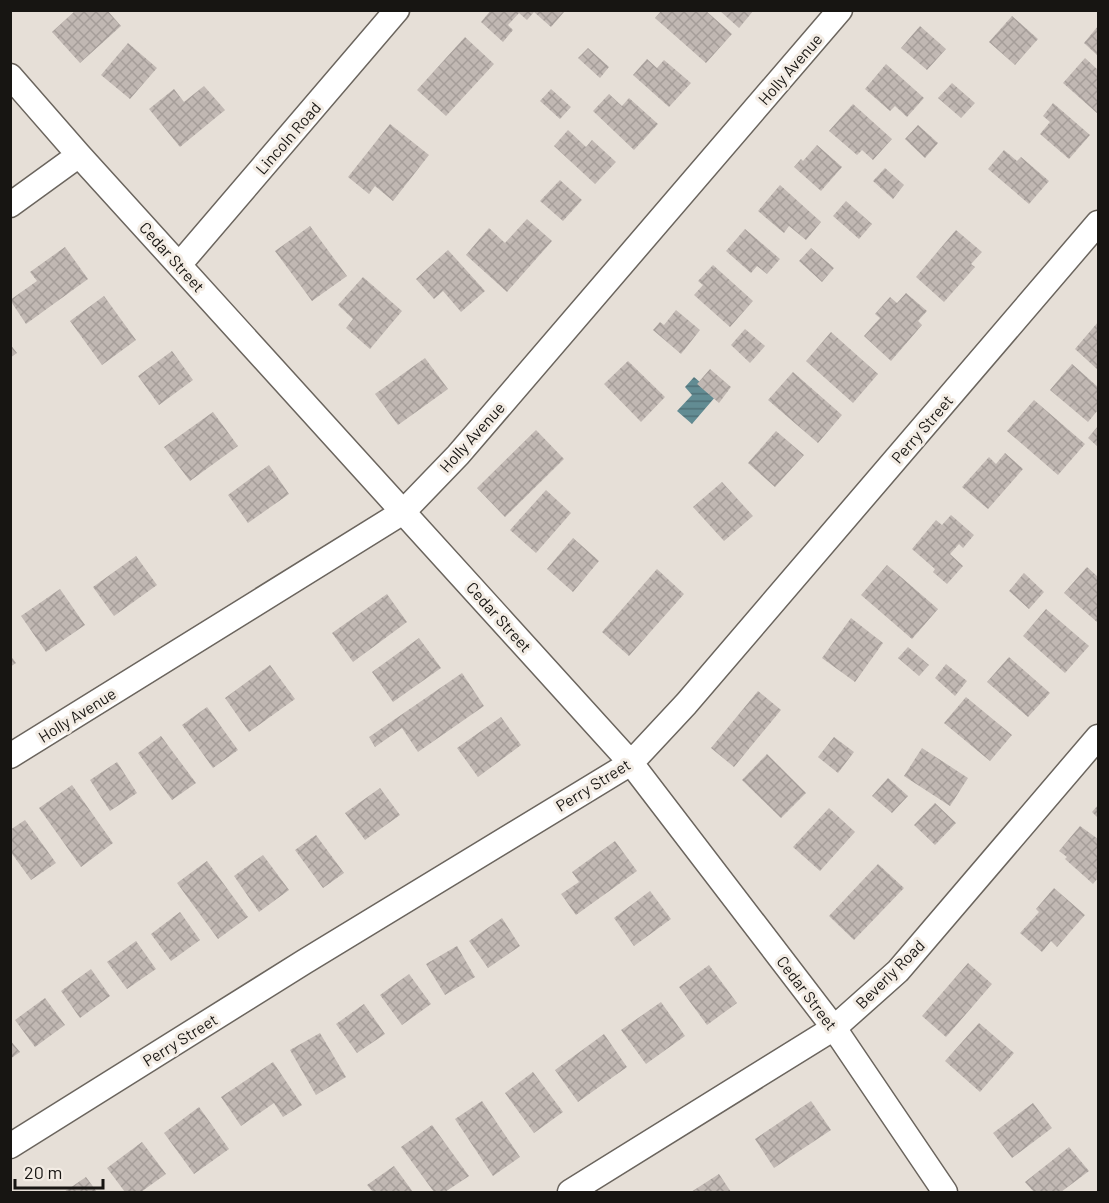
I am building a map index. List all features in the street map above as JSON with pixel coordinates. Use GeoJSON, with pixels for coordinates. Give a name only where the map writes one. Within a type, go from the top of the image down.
{"type":"FeatureCollection","features":[{"type":"Feature","properties":{"kind":"street","name":"Lincoln Road"},"geometry":{"type":"LineString","coordinates":[[179,264],[397,10]]}},
{"type":"Feature","properties":{"kind":"street","name":"Holly Avenue"},"geometry":{"type":"LineString","coordinates":[[10,756],[403,512],[458,455],[840,10]]}},
{"type":"Feature","properties":{"kind":"street","name":"Cedar Street"},"geometry":{"type":"LineString","coordinates":[[10,76],[631,763],[834,1028],[945,1192]]}},
{"type":"Feature","properties":{"kind":"street"},"geometry":{"type":"LineString","coordinates":[[10,205],[80,155]]}},
{"type":"Feature","properties":{"kind":"street","name":"Perry Street"},"geometry":{"type":"LineString","coordinates":[[10,1146],[304,962],[631,763],[694,695],[1098,223]]}},
{"type":"Feature","properties":{"kind":"street","name":"Beverly Road"},"geometry":{"type":"LineString","coordinates":[[570,1192],[834,1028],[898,970],[1098,737]]}},
{"type":"Feature","properties":{"kind":"water"},"geometry":{"type":"Polygon","coordinates":[[[694,377],[716,396],[692,424],[677,411],[692,395],[685,387],[694,377]]]}},
{"type":"Feature","properties":{"kind":"building"},"geometry":{"type":"Polygon","coordinates":[[[76,10],[107,10],[121,26],[80,63],[52,32],[76,10]]]}},
{"type":"Feature","properties":{"kind":"building"},"geometry":{"type":"Polygon","coordinates":[[[491,10],[563,10],[564,12],[551,27],[534,12],[527,20],[519,13],[508,25],[513,30],[503,42],[481,22],[491,10]]]}},
{"type":"Feature","properties":{"kind":"building"},"geometry":{"type":"Polygon","coordinates":[[[662,10],[705,10],[732,34],[706,63],[655,18],[662,10]]]}},
{"type":"Feature","properties":{"kind":"building"},"geometry":{"type":"Polygon","coordinates":[[[719,10],[754,10],[739,28],[719,10]]]}},
{"type":"Feature","properties":{"kind":"building"},"geometry":{"type":"Polygon","coordinates":[[[1012,16],[1038,39],[1015,65],[989,42],[1012,16]]]}},
{"type":"Feature","properties":{"kind":"building"},"geometry":{"type":"Polygon","coordinates":[[[920,26],[946,49],[927,70],[901,48],[920,26]]]}},
{"type":"Feature","properties":{"kind":"building"},"geometry":{"type":"Polygon","coordinates":[[[1098,26],[1098,56],[1084,43],[1098,26]]]}},
{"type":"Feature","properties":{"kind":"building"},"geometry":{"type":"Polygon","coordinates":[[[465,37],[494,64],[446,116],[417,90],[465,37]]]}},
{"type":"Feature","properties":{"kind":"building"},"geometry":{"type":"Polygon","coordinates":[[[128,43],[157,68],[130,99],[101,75],[128,43]]]}},
{"type":"Feature","properties":{"kind":"building"},"geometry":{"type":"Polygon","coordinates":[[[588,48],[609,67],[600,78],[578,58],[588,48]]]}},
{"type":"Feature","properties":{"kind":"building"},"geometry":{"type":"Polygon","coordinates":[[[1085,58],[1098,70],[1098,114],[1063,83],[1085,58]]]}},
{"type":"Feature","properties":{"kind":"building"},"geometry":{"type":"Polygon","coordinates":[[[647,59],[657,68],[664,60],[691,83],[669,107],[633,75],[647,59]]]}},
{"type":"Feature","properties":{"kind":"building"},"geometry":{"type":"Polygon","coordinates":[[[886,64],[924,98],[907,117],[895,106],[890,111],[865,89],[886,64]]]}},
{"type":"Feature","properties":{"kind":"building"},"geometry":{"type":"Polygon","coordinates":[[[952,83],[975,103],[961,118],[938,98],[952,83]]]}},
{"type":"Feature","properties":{"kind":"building"},"geometry":{"type":"Polygon","coordinates":[[[204,86],[225,110],[180,147],[149,109],[174,89],[184,102],[204,86]]]}},
{"type":"Feature","properties":{"kind":"building"},"geometry":{"type":"Polygon","coordinates":[[[551,89],[571,107],[560,119],[540,101],[551,89]]]}},
{"type":"Feature","properties":{"kind":"building"},"geometry":{"type":"Polygon","coordinates":[[[609,94],[622,106],[629,98],[658,124],[634,150],[593,111],[609,94]]]}},
{"type":"Feature","properties":{"kind":"building"},"geometry":{"type":"Polygon","coordinates":[[[1053,103],[1090,135],[1069,159],[1040,134],[1050,122],[1043,116],[1053,103]]]}},
{"type":"Feature","properties":{"kind":"building"},"geometry":{"type":"Polygon","coordinates":[[[853,104],[892,139],[873,160],[862,150],[857,155],[829,131],[853,104]]]}},
{"type":"Feature","properties":{"kind":"building"},"geometry":{"type":"Polygon","coordinates":[[[390,124],[429,155],[393,201],[375,186],[369,194],[348,177],[390,124]]]}},
{"type":"Feature","properties":{"kind":"building"},"geometry":{"type":"Polygon","coordinates":[[[918,125],[938,143],[925,158],[905,139],[918,125]]]}},
{"type":"Feature","properties":{"kind":"building"},"geometry":{"type":"Polygon","coordinates":[[[568,130],[586,147],[592,140],[616,162],[595,184],[554,146],[568,130]]]}},
{"type":"Feature","properties":{"kind":"building"},"geometry":{"type":"Polygon","coordinates":[[[817,145],[842,167],[821,191],[794,167],[801,159],[803,161],[817,145]]]}},
{"type":"Feature","properties":{"kind":"building"},"geometry":{"type":"Polygon","coordinates":[[[1004,150],[1017,161],[1021,157],[1049,181],[1029,204],[988,169],[1004,150]]]}},
{"type":"Feature","properties":{"kind":"building"},"geometry":{"type":"Polygon","coordinates":[[[885,168],[904,185],[893,199],[873,181],[885,168]]]}},
{"type":"Feature","properties":{"kind":"building"},"geometry":{"type":"Polygon","coordinates":[[[560,180],[582,200],[563,221],[540,201],[560,180]]]}},
{"type":"Feature","properties":{"kind":"building"},"geometry":{"type":"Polygon","coordinates":[[[780,185],[821,222],[806,240],[789,226],[784,233],[758,211],[780,185]]]}},
{"type":"Feature","properties":{"kind":"building"},"geometry":{"type":"Polygon","coordinates":[[[846,201],[872,224],[859,239],[833,216],[846,201]]]}},
{"type":"Feature","properties":{"kind":"building"},"geometry":{"type":"Polygon","coordinates":[[[527,219],[552,241],[507,292],[466,255],[489,228],[505,243],[527,219]]]}},
{"type":"Feature","properties":{"kind":"building"},"geometry":{"type":"Polygon","coordinates":[[[310,226],[347,276],[312,301],[275,251],[310,226]]]}},
{"type":"Feature","properties":{"kind":"building"},"geometry":{"type":"Polygon","coordinates":[[[745,229],[780,259],[767,274],[757,266],[751,273],[726,251],[745,229]]]}},
{"type":"Feature","properties":{"kind":"building"},"geometry":{"type":"Polygon","coordinates":[[[956,230],[982,252],[971,264],[975,267],[944,302],[916,277],[956,230]]]}},
{"type":"Feature","properties":{"kind":"building"},"geometry":{"type":"Polygon","coordinates":[[[65,247],[88,279],[26,324],[10,300],[37,281],[30,272],[65,247]]]}},
{"type":"Feature","properties":{"kind":"building"},"geometry":{"type":"Polygon","coordinates":[[[811,248],[834,268],[822,282],[799,261],[811,248]]]}},
{"type":"Feature","properties":{"kind":"building"},"geometry":{"type":"Polygon","coordinates":[[[448,250],[485,291],[461,312],[443,291],[434,299],[416,279],[448,250]]]}},
{"type":"Feature","properties":{"kind":"building"},"geometry":{"type":"Polygon","coordinates":[[[713,265],[753,301],[730,327],[694,295],[703,285],[698,281],[713,265]]]}},
{"type":"Feature","properties":{"kind":"building"},"geometry":{"type":"Polygon","coordinates":[[[363,277],[402,311],[370,349],[346,328],[353,319],[338,305],[363,277]]]}},
{"type":"Feature","properties":{"kind":"building"},"geometry":{"type":"Polygon","coordinates":[[[906,293],[927,311],[918,321],[922,325],[891,361],[864,336],[880,318],[875,314],[890,297],[897,303],[906,293]]]}},
{"type":"Feature","properties":{"kind":"building"},"geometry":{"type":"Polygon","coordinates":[[[104,296],[136,340],[102,365],[70,321],[104,296]]]}},
{"type":"Feature","properties":{"kind":"building"},"geometry":{"type":"Polygon","coordinates":[[[676,310],[700,330],[681,354],[653,330],[660,322],[664,325],[676,310]]]}},
{"type":"Feature","properties":{"kind":"building"},"geometry":{"type":"Polygon","coordinates":[[[1098,322],[1098,370],[1075,349],[1098,322]]]}},
{"type":"Feature","properties":{"kind":"building"},"geometry":{"type":"Polygon","coordinates":[[[745,329],[765,346],[750,363],[731,345],[745,329]]]}},
{"type":"Feature","properties":{"kind":"building"},"geometry":{"type":"Polygon","coordinates":[[[831,332],[878,374],[853,403],[806,361],[831,332]]]}},
{"type":"Feature","properties":{"kind":"building"},"geometry":{"type":"Polygon","coordinates":[[[10,344],[17,353],[10,358],[10,344]]]}},
{"type":"Feature","properties":{"kind":"building"},"geometry":{"type":"Polygon","coordinates":[[[172,351],[193,380],[159,405],[138,376],[172,351]]]}},
{"type":"Feature","properties":{"kind":"building"},"geometry":{"type":"Polygon","coordinates":[[[425,358],[448,389],[398,425],[375,394],[425,358]]]}},
{"type":"Feature","properties":{"kind":"building"},"geometry":{"type":"Polygon","coordinates":[[[628,361],[665,397],[641,422],[604,384],[628,361]]]}},
{"type":"Feature","properties":{"kind":"building"},"geometry":{"type":"Polygon","coordinates":[[[1072,364],[1098,387],[1098,410],[1088,422],[1050,390],[1072,364]]]}},
{"type":"Feature","properties":{"kind":"building"},"geometry":{"type":"Polygon","coordinates":[[[710,369],[731,387],[719,403],[697,384],[710,369]]]}},
{"type":"Feature","properties":{"kind":"building"},"geometry":{"type":"Polygon","coordinates":[[[793,372],[842,415],[818,443],[768,400],[793,372]]]}},
{"type":"Feature","properties":{"kind":"building"},"geometry":{"type":"Polygon","coordinates":[[[1034,400],[1085,444],[1058,475],[1007,431],[1034,400]]]}},
{"type":"Feature","properties":{"kind":"building"},"geometry":{"type":"Polygon","coordinates":[[[213,412],[238,446],[190,481],[164,447],[213,412]]]}},
{"type":"Feature","properties":{"kind":"building"},"geometry":{"type":"Polygon","coordinates":[[[1098,426],[1098,447],[1088,438],[1098,426]]]}},
{"type":"Feature","properties":{"kind":"building"},"geometry":{"type":"Polygon","coordinates":[[[536,430],[564,459],[505,517],[477,488],[536,430]]]}},
{"type":"Feature","properties":{"kind":"building"},"geometry":{"type":"Polygon","coordinates":[[[776,431],[804,455],[775,487],[748,463],[776,431]]]}},
{"type":"Feature","properties":{"kind":"building"},"geometry":{"type":"Polygon","coordinates":[[[1005,453],[1023,469],[988,509],[962,487],[989,457],[996,464],[1005,453]]]}},
{"type":"Feature","properties":{"kind":"building"},"geometry":{"type":"Polygon","coordinates":[[[269,465],[289,494],[248,523],[228,495],[269,465]]]}},
{"type":"Feature","properties":{"kind":"building"},"geometry":{"type":"Polygon","coordinates":[[[722,482],[753,516],[724,541],[693,507],[722,482]]]}},
{"type":"Feature","properties":{"kind":"building"},"geometry":{"type":"Polygon","coordinates":[[[546,490],[571,513],[536,553],[510,530],[546,490]]]}},
{"type":"Feature","properties":{"kind":"building"},"geometry":{"type":"Polygon","coordinates":[[[951,515],[974,535],[963,548],[959,544],[950,554],[963,566],[947,584],[933,572],[935,569],[912,549],[936,520],[942,525],[951,515]]]}},
{"type":"Feature","properties":{"kind":"building"},"geometry":{"type":"Polygon","coordinates":[[[573,538],[599,561],[573,592],[547,569],[573,538]]]}},
{"type":"Feature","properties":{"kind":"building"},"geometry":{"type":"Polygon","coordinates":[[[136,556],[157,585],[114,616],[93,587],[136,556]]]}},
{"type":"Feature","properties":{"kind":"building"},"geometry":{"type":"Polygon","coordinates":[[[887,565],[938,609],[912,639],[861,595],[887,565]]]}},
{"type":"Feature","properties":{"kind":"building"},"geometry":{"type":"Polygon","coordinates":[[[1087,567],[1098,577],[1098,623],[1064,593],[1087,567]]]}},
{"type":"Feature","properties":{"kind":"building"},"geometry":{"type":"Polygon","coordinates":[[[657,569],[684,594],[629,656],[602,632],[657,569]]]}},
{"type":"Feature","properties":{"kind":"building"},"geometry":{"type":"Polygon","coordinates":[[[1024,573],[1044,592],[1029,609],[1009,591],[1024,573]]]}},
{"type":"Feature","properties":{"kind":"building"},"geometry":{"type":"Polygon","coordinates":[[[60,589],[85,625],[46,652],[21,616],[60,589]]]}},
{"type":"Feature","properties":{"kind":"building"},"geometry":{"type":"Polygon","coordinates":[[[387,594],[407,622],[353,662],[332,633],[387,594]]]}},
{"type":"Feature","properties":{"kind":"building"},"geometry":{"type":"Polygon","coordinates":[[[1046,609],[1089,646],[1065,673],[1023,636],[1046,609]]]}},
{"type":"Feature","properties":{"kind":"building"},"geometry":{"type":"Polygon","coordinates":[[[851,618],[883,643],[855,682],[822,658],[851,618]]]}},
{"type":"Feature","properties":{"kind":"building"},"geometry":{"type":"Polygon","coordinates":[[[419,638],[441,668],[393,702],[372,672],[419,638]]]}},
{"type":"Feature","properties":{"kind":"building"},"geometry":{"type":"Polygon","coordinates":[[[908,647],[929,665],[919,676],[898,658],[908,647]]]}},
{"type":"Feature","properties":{"kind":"building"},"geometry":{"type":"Polygon","coordinates":[[[10,655],[16,663],[10,667],[10,655]]]}},
{"type":"Feature","properties":{"kind":"building"},"geometry":{"type":"Polygon","coordinates":[[[1009,657],[1050,693],[1028,717],[987,682],[1009,657]]]}},
{"type":"Feature","properties":{"kind":"building"},"geometry":{"type":"Polygon","coordinates":[[[946,664],[967,681],[955,696],[935,678],[946,664]]]}},
{"type":"Feature","properties":{"kind":"building"},"geometry":{"type":"Polygon","coordinates":[[[270,665],[295,699],[249,732],[225,698],[270,665]]]}},
{"type":"Feature","properties":{"kind":"building"},"geometry":{"type":"Polygon","coordinates":[[[462,673],[484,706],[418,752],[402,728],[375,747],[369,737],[462,673]]]}},
{"type":"Feature","properties":{"kind":"building"},"geometry":{"type":"Polygon","coordinates":[[[758,691],[781,710],[734,767],[711,748],[758,691]]]}},
{"type":"Feature","properties":{"kind":"building"},"geometry":{"type":"Polygon","coordinates":[[[966,697],[1012,735],[990,761],[944,723],[966,697]]]}},
{"type":"Feature","properties":{"kind":"building"},"geometry":{"type":"Polygon","coordinates":[[[207,707],[238,750],[213,768],[182,725],[207,707]]]}},
{"type":"Feature","properties":{"kind":"building"},"geometry":{"type":"Polygon","coordinates":[[[501,717],[521,745],[478,777],[457,748],[501,717]]]}},
{"type":"Feature","properties":{"kind":"building"},"geometry":{"type":"Polygon","coordinates":[[[161,736],[196,783],[172,800],[138,753],[161,736]]]}},
{"type":"Feature","properties":{"kind":"building"},"geometry":{"type":"Polygon","coordinates":[[[834,737],[854,752],[838,773],[818,757],[834,737]]]}},
{"type":"Feature","properties":{"kind":"building"},"geometry":{"type":"Polygon","coordinates":[[[922,748],[968,778],[950,806],[904,776],[922,748]]]}},
{"type":"Feature","properties":{"kind":"building"},"geometry":{"type":"Polygon","coordinates":[[[767,754],[806,793],[781,818],[742,780],[767,754]]]}},
{"type":"Feature","properties":{"kind":"building"},"geometry":{"type":"Polygon","coordinates":[[[117,762],[137,793],[110,811],[90,780],[117,762]]]}},
{"type":"Feature","properties":{"kind":"building"},"geometry":{"type":"Polygon","coordinates":[[[888,778],[908,796],[892,813],[872,796],[888,778]]]}},
{"type":"Feature","properties":{"kind":"building"},"geometry":{"type":"Polygon","coordinates":[[[72,785],[113,843],[81,867],[39,808],[72,785]]]}},
{"type":"Feature","properties":{"kind":"building"},"geometry":{"type":"Polygon","coordinates":[[[380,788],[400,815],[365,840],[345,813],[380,788]]]}},
{"type":"Feature","properties":{"kind":"building"},"geometry":{"type":"Polygon","coordinates":[[[935,803],[956,823],[935,845],[914,825],[935,803]]]}},
{"type":"Feature","properties":{"kind":"building"},"geometry":{"type":"Polygon","coordinates":[[[1098,805],[1098,818],[1092,812],[1098,805]]]}},
{"type":"Feature","properties":{"kind":"building"},"geometry":{"type":"Polygon","coordinates":[[[829,808],[855,832],[820,871],[793,847],[829,808]]]}},
{"type":"Feature","properties":{"kind":"building"},"geometry":{"type":"Polygon","coordinates":[[[25,820],[56,863],[31,880],[10,851],[10,830],[25,820]]]}},
{"type":"Feature","properties":{"kind":"building"},"geometry":{"type":"Polygon","coordinates":[[[1080,826],[1098,839],[1098,878],[1093,884],[1059,851],[1080,826]]]}},
{"type":"Feature","properties":{"kind":"building"},"geometry":{"type":"Polygon","coordinates":[[[316,835],[344,873],[323,888],[295,850],[316,835]]]}},
{"type":"Feature","properties":{"kind":"building"},"geometry":{"type":"Polygon","coordinates":[[[615,841],[637,871],[576,915],[561,894],[579,882],[572,872],[615,841]]]}},
{"type":"Feature","properties":{"kind":"building"},"geometry":{"type":"Polygon","coordinates":[[[263,855],[289,890],[259,912],[234,876],[263,855]]]}},
{"type":"Feature","properties":{"kind":"building"},"geometry":{"type":"Polygon","coordinates":[[[207,861],[248,917],[218,939],[177,883],[207,861]]]}},
{"type":"Feature","properties":{"kind":"building"},"geometry":{"type":"Polygon","coordinates":[[[878,864],[904,888],[854,940],[829,916],[878,864]]]}},
{"type":"Feature","properties":{"kind":"building"},"geometry":{"type":"Polygon","coordinates":[[[1054,888],[1085,915],[1057,947],[1051,941],[1042,952],[1020,933],[1039,912],[1036,909],[1054,888]]]}},
{"type":"Feature","properties":{"kind":"building"},"geometry":{"type":"Polygon","coordinates":[[[650,891],[671,919],[634,946],[614,918],[650,891]]]}},
{"type":"Feature","properties":{"kind":"building"},"geometry":{"type":"Polygon","coordinates":[[[180,912],[200,940],[171,961],[151,934],[180,912]]]}},
{"type":"Feature","properties":{"kind":"building"},"geometry":{"type":"Polygon","coordinates":[[[502,918],[520,946],[488,968],[469,941],[502,918]]]}},
{"type":"Feature","properties":{"kind":"building"},"geometry":{"type":"Polygon","coordinates":[[[136,941],[156,969],[127,989],[107,962],[136,941]]]}},
{"type":"Feature","properties":{"kind":"building"},"geometry":{"type":"Polygon","coordinates":[[[457,946],[475,977],[445,995],[426,964],[457,946]]]}},
{"type":"Feature","properties":{"kind":"building"},"geometry":{"type":"Polygon","coordinates":[[[968,963],[992,984],[946,1037],[922,1016],[968,963]]]}},
{"type":"Feature","properties":{"kind":"building"},"geometry":{"type":"Polygon","coordinates":[[[709,965],[737,1003],[707,1025],[679,987],[709,965]]]}},
{"type":"Feature","properties":{"kind":"building"},"geometry":{"type":"Polygon","coordinates":[[[91,969],[110,996],[80,1018],[61,991],[91,969]]]}},
{"type":"Feature","properties":{"kind":"building"},"geometry":{"type":"Polygon","coordinates":[[[409,974],[431,1004],[402,1025],[380,995],[409,974]]]}},
{"type":"Feature","properties":{"kind":"building"},"geometry":{"type":"Polygon","coordinates":[[[45,998],[65,1025],[35,1047],[15,1020],[45,998]]]}},
{"type":"Feature","properties":{"kind":"building"},"geometry":{"type":"Polygon","coordinates":[[[661,1002],[685,1036],[646,1064],[621,1030],[661,1002]]]}},
{"type":"Feature","properties":{"kind":"building"},"geometry":{"type":"Polygon","coordinates":[[[364,1004],[385,1034],[357,1053],[336,1024],[364,1004]]]}},
{"type":"Feature","properties":{"kind":"building"},"geometry":{"type":"Polygon","coordinates":[[[979,1023],[1014,1053],[980,1092],[945,1061],[979,1023]]]}},
{"type":"Feature","properties":{"kind":"building"},"geometry":{"type":"Polygon","coordinates":[[[320,1033],[346,1077],[316,1095],[290,1050],[320,1033]]]}},
{"type":"Feature","properties":{"kind":"building"},"geometry":{"type":"Polygon","coordinates":[[[604,1034],[627,1067],[578,1102],[555,1070],[604,1034]]]}},
{"type":"Feature","properties":{"kind":"building"},"geometry":{"type":"Polygon","coordinates":[[[10,1040],[20,1052],[10,1059],[10,1040]]]}},
{"type":"Feature","properties":{"kind":"building"},"geometry":{"type":"Polygon","coordinates":[[[273,1062],[302,1105],[283,1117],[274,1103],[241,1126],[221,1097],[273,1062]]]}},
{"type":"Feature","properties":{"kind":"building"},"geometry":{"type":"Polygon","coordinates":[[[533,1072],[563,1112],[534,1133],[505,1093],[533,1072]]]}},
{"type":"Feature","properties":{"kind":"building"},"geometry":{"type":"Polygon","coordinates":[[[482,1101],[520,1157],[493,1176],[455,1119],[482,1101]]]}},
{"type":"Feature","properties":{"kind":"building"},"geometry":{"type":"Polygon","coordinates":[[[811,1101],[831,1130],[774,1168],[755,1139],[811,1101]]]}},
{"type":"Feature","properties":{"kind":"building"},"geometry":{"type":"Polygon","coordinates":[[[1033,1103],[1052,1128],[1012,1158],[993,1133],[1033,1103]]]}},
{"type":"Feature","properties":{"kind":"building"},"geometry":{"type":"Polygon","coordinates":[[[199,1107],[229,1149],[194,1174],[164,1133],[199,1107]]]}},
{"type":"Feature","properties":{"kind":"building"},"geometry":{"type":"Polygon","coordinates":[[[432,1125],[469,1176],[445,1192],[434,1192],[401,1147],[432,1125]]]}},
{"type":"Feature","properties":{"kind":"building"},"geometry":{"type":"Polygon","coordinates":[[[142,1142],[166,1174],[141,1192],[125,1192],[107,1168],[142,1142]]]}},
{"type":"Feature","properties":{"kind":"building"},"geometry":{"type":"Polygon","coordinates":[[[1069,1147],[1089,1171],[1061,1192],[1034,1192],[1025,1182],[1069,1147]]]}},
{"type":"Feature","properties":{"kind":"building"},"geometry":{"type":"Polygon","coordinates":[[[394,1166],[413,1192],[373,1192],[367,1185],[394,1166]]]}},
{"type":"Feature","properties":{"kind":"building"},"geometry":{"type":"Polygon","coordinates":[[[719,1174],[731,1192],[691,1192],[719,1174]]]}},
{"type":"Feature","properties":{"kind":"building"},"geometry":{"type":"Polygon","coordinates":[[[86,1177],[97,1192],[64,1192],[86,1177]]]}}]}
